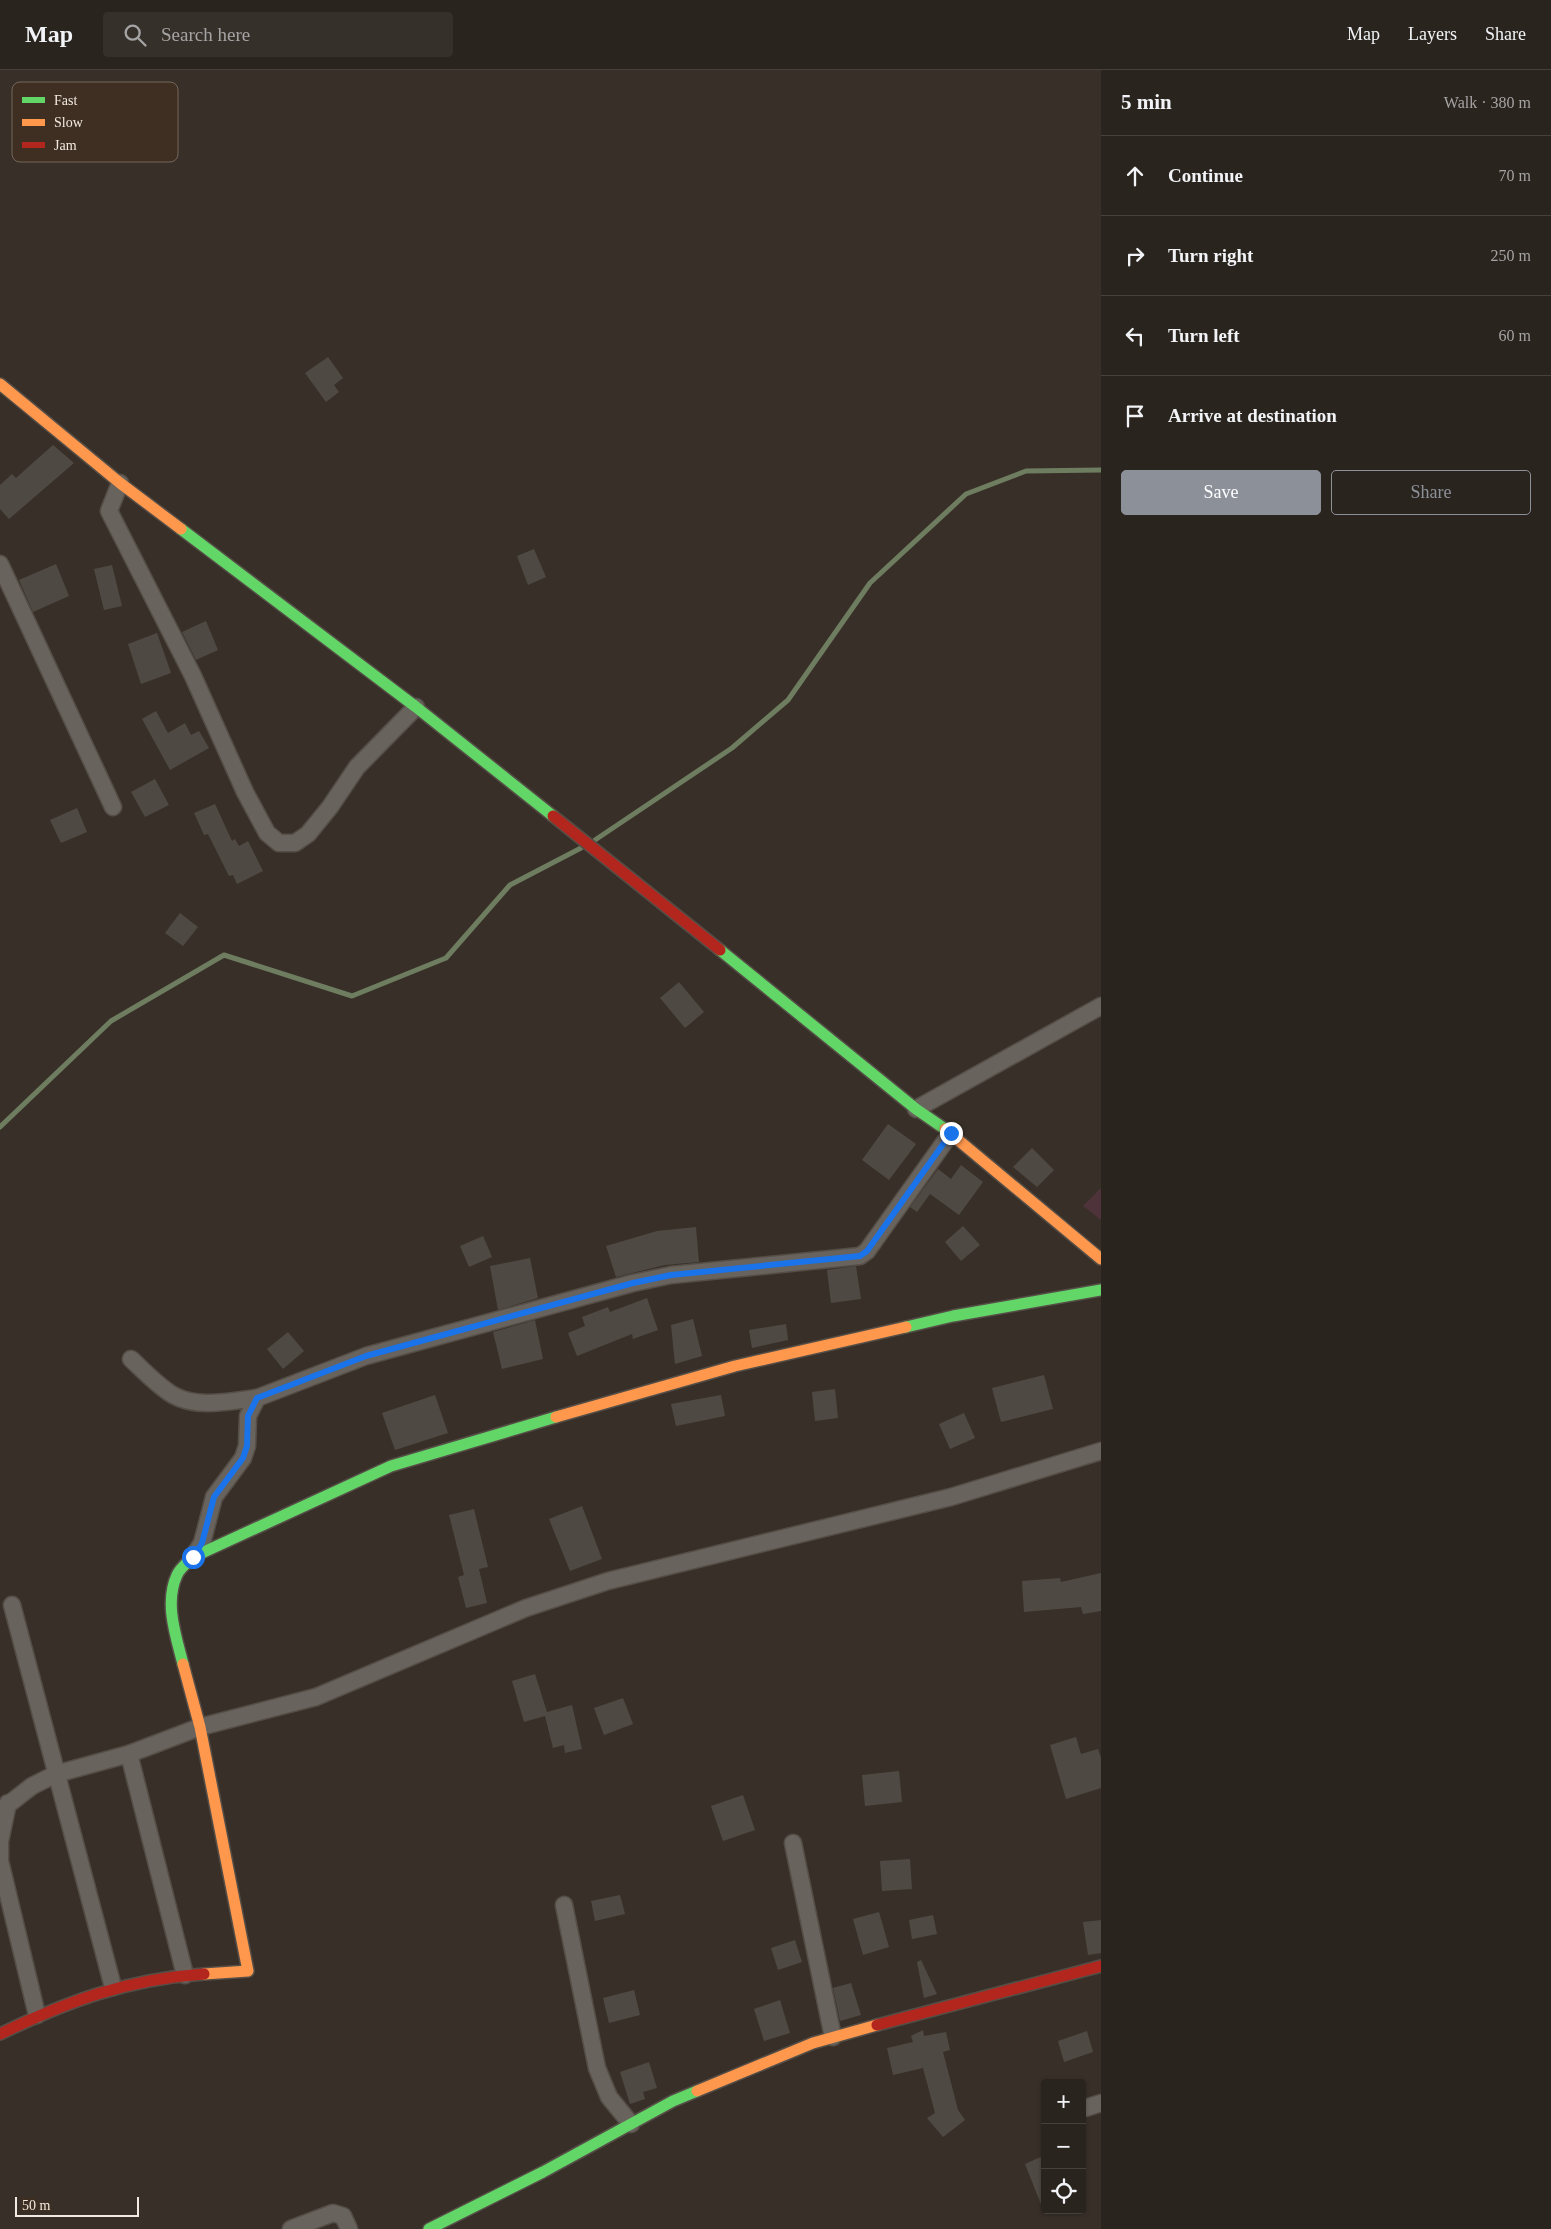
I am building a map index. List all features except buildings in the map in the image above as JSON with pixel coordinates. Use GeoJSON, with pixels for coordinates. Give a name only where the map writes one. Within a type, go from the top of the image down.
{"type":"FeatureCollection","features":[{"type":"Feature","properties":{"kind":"street"},"geometry":{"type":"LineString","coordinates":[[0,384],[120,483],[416,707],[562,822],[916,1109],[951,1133],[1101,1259]]}},
{"type":"Feature","properties":{"kind":"street"},"geometry":{"type":"LineString","coordinates":[[120,483],[109,511],[193,676],[245,792],[267,834],[279,842],[295,843],[308,834],[330,808],[357,767],[416,707]]}},
{"type":"Feature","properties":{"kind":"street"},"geometry":{"type":"LineString","coordinates":[[0,564],[113,807]]}},
{"type":"Feature","properties":{"kind":"street"},"geometry":{"type":"LineString","coordinates":[[916,1109],[1101,1006]]}},
{"type":"Feature","properties":{"kind":"street"},"geometry":{"type":"LineString","coordinates":[[131,1359],[172,1395],[187,1400],[205,1403],[257,1398],[366,1356],[633,1283],[671,1275],[860,1256],[867,1251],[951,1133]]}},
{"type":"Feature","properties":{"kind":"street"},"geometry":{"type":"LineString","coordinates":[[193,1557],[391,1466],[620,1398],[735,1366],[944,1318],[1101,1290]]}},
{"type":"Feature","properties":{"kind":"street"},"geometry":{"type":"LineString","coordinates":[[0,2034],[37,2015],[113,1987],[185,1975],[248,1971],[200,1727],[175,1632],[170,1594],[178,1573],[193,1557],[202,1543],[214,1497],[243,1458],[247,1446],[248,1416],[257,1398]]}},
{"type":"Feature","properties":{"kind":"street"},"geometry":{"type":"LineString","coordinates":[[37,2015],[0,1861],[4,1807],[32,1786],[56,1774],[129,1754],[200,1727],[316,1697],[526,1608],[608,1581],[951,1497],[1101,1451]]}},
{"type":"Feature","properties":{"kind":"street"},"geometry":{"type":"LineString","coordinates":[[12,1605],[113,1987]]}},
{"type":"Feature","properties":{"kind":"street"},"geometry":{"type":"LineString","coordinates":[[129,1754],[185,1975]]}},
{"type":"Feature","properties":{"kind":"street"},"geometry":{"type":"LineString","coordinates":[[793,1843],[833,2037]]}},
{"type":"Feature","properties":{"kind":"street"},"geometry":{"type":"LineString","coordinates":[[564,1905],[597,2068],[609,2097],[631,2124]]}},
{"type":"Feature","properties":{"kind":"street"},"geometry":{"type":"LineString","coordinates":[[429,2229],[543,2172],[673,2101],[813,2043],[1101,1966]]}},
{"type":"Feature","properties":{"kind":"street"},"geometry":{"type":"LineString","coordinates":[[1086,2108],[1101,2103]]}},
{"type":"Feature","properties":{"kind":"street"},"geometry":{"type":"LineString","coordinates":[[291,2229],[333,2213],[343,2216],[348,2229]]}},
{"type":"Feature","properties":{"kind":"shaded area"},"geometry":{"type":"Polygon","coordinates":[[[1101,1188],[1101,1220],[1083,1206],[1101,1188]]]}},
{"type":"Feature","properties":{"kind":"waterway"},"geometry":{"type":"LineString","coordinates":[[595,840],[732,748],[788,700],[870,583],[966,494],[1026,471],[1101,470]]}},
{"type":"Feature","properties":{"kind":"waterway"},"geometry":{"type":"LineString","coordinates":[[0,1127],[111,1021],[224,955],[352,996],[446,958],[510,885],[581,848]]}},
{"type":"Feature","properties":{"kind":"traffic: fast"},"geometry":{"type":"LineString","coordinates":[[181,529],[416,707],[553,816]]}},
{"type":"Feature","properties":{"kind":"traffic: fast"},"geometry":{"type":"LineString","coordinates":[[720,950],[916,1109],[945,1129]]}},
{"type":"Feature","properties":{"kind":"traffic: fast"},"geometry":{"type":"LineString","coordinates":[[906,1327],[953,1316],[1101,1290]]}},
{"type":"Feature","properties":{"kind":"traffic: fast"},"geometry":{"type":"LineString","coordinates":[[183,1664],[172,1620],[171,1597],[178,1572],[193,1557],[391,1466],[556,1417]]}},
{"type":"Feature","properties":{"kind":"traffic: fast"},"geometry":{"type":"LineString","coordinates":[[429,2229],[543,2172],[673,2101],[697,2091]]}},
{"type":"Feature","properties":{"kind":"traffic: slow"},"geometry":{"type":"LineString","coordinates":[[0,384],[120,483],[181,529]]}},
{"type":"Feature","properties":{"kind":"traffic: slow"},"geometry":{"type":"LineString","coordinates":[[945,1129],[1101,1259]]}},
{"type":"Feature","properties":{"kind":"traffic: slow"},"geometry":{"type":"LineString","coordinates":[[556,1417],[735,1366],[906,1327]]}},
{"type":"Feature","properties":{"kind":"traffic: slow"},"geometry":{"type":"LineString","coordinates":[[183,1664],[200,1727],[248,1971],[204,1974]]}},
{"type":"Feature","properties":{"kind":"traffic: slow"},"geometry":{"type":"LineString","coordinates":[[697,2091],[813,2043],[877,2025]]}},
{"type":"Feature","properties":{"kind":"traffic: jam"},"geometry":{"type":"LineString","coordinates":[[553,816],[720,950]]}},
{"type":"Feature","properties":{"kind":"traffic: jam"},"geometry":{"type":"LineString","coordinates":[[877,2025],[1101,1966]]}},
{"type":"Feature","properties":{"kind":"traffic: jam"},"geometry":{"type":"LineString","coordinates":[[0,2034],[50,2011],[124,1986],[204,1974]]}},
{"type":"Feature","properties":{"kind":"route"},"geometry":{"type":"LineString","coordinates":[[193,1557],[202,1543],[214,1497],[243,1458],[247,1446],[248,1416],[257,1398],[366,1356],[633,1283],[671,1275],[860,1256],[867,1251],[951,1133]]}}]}
